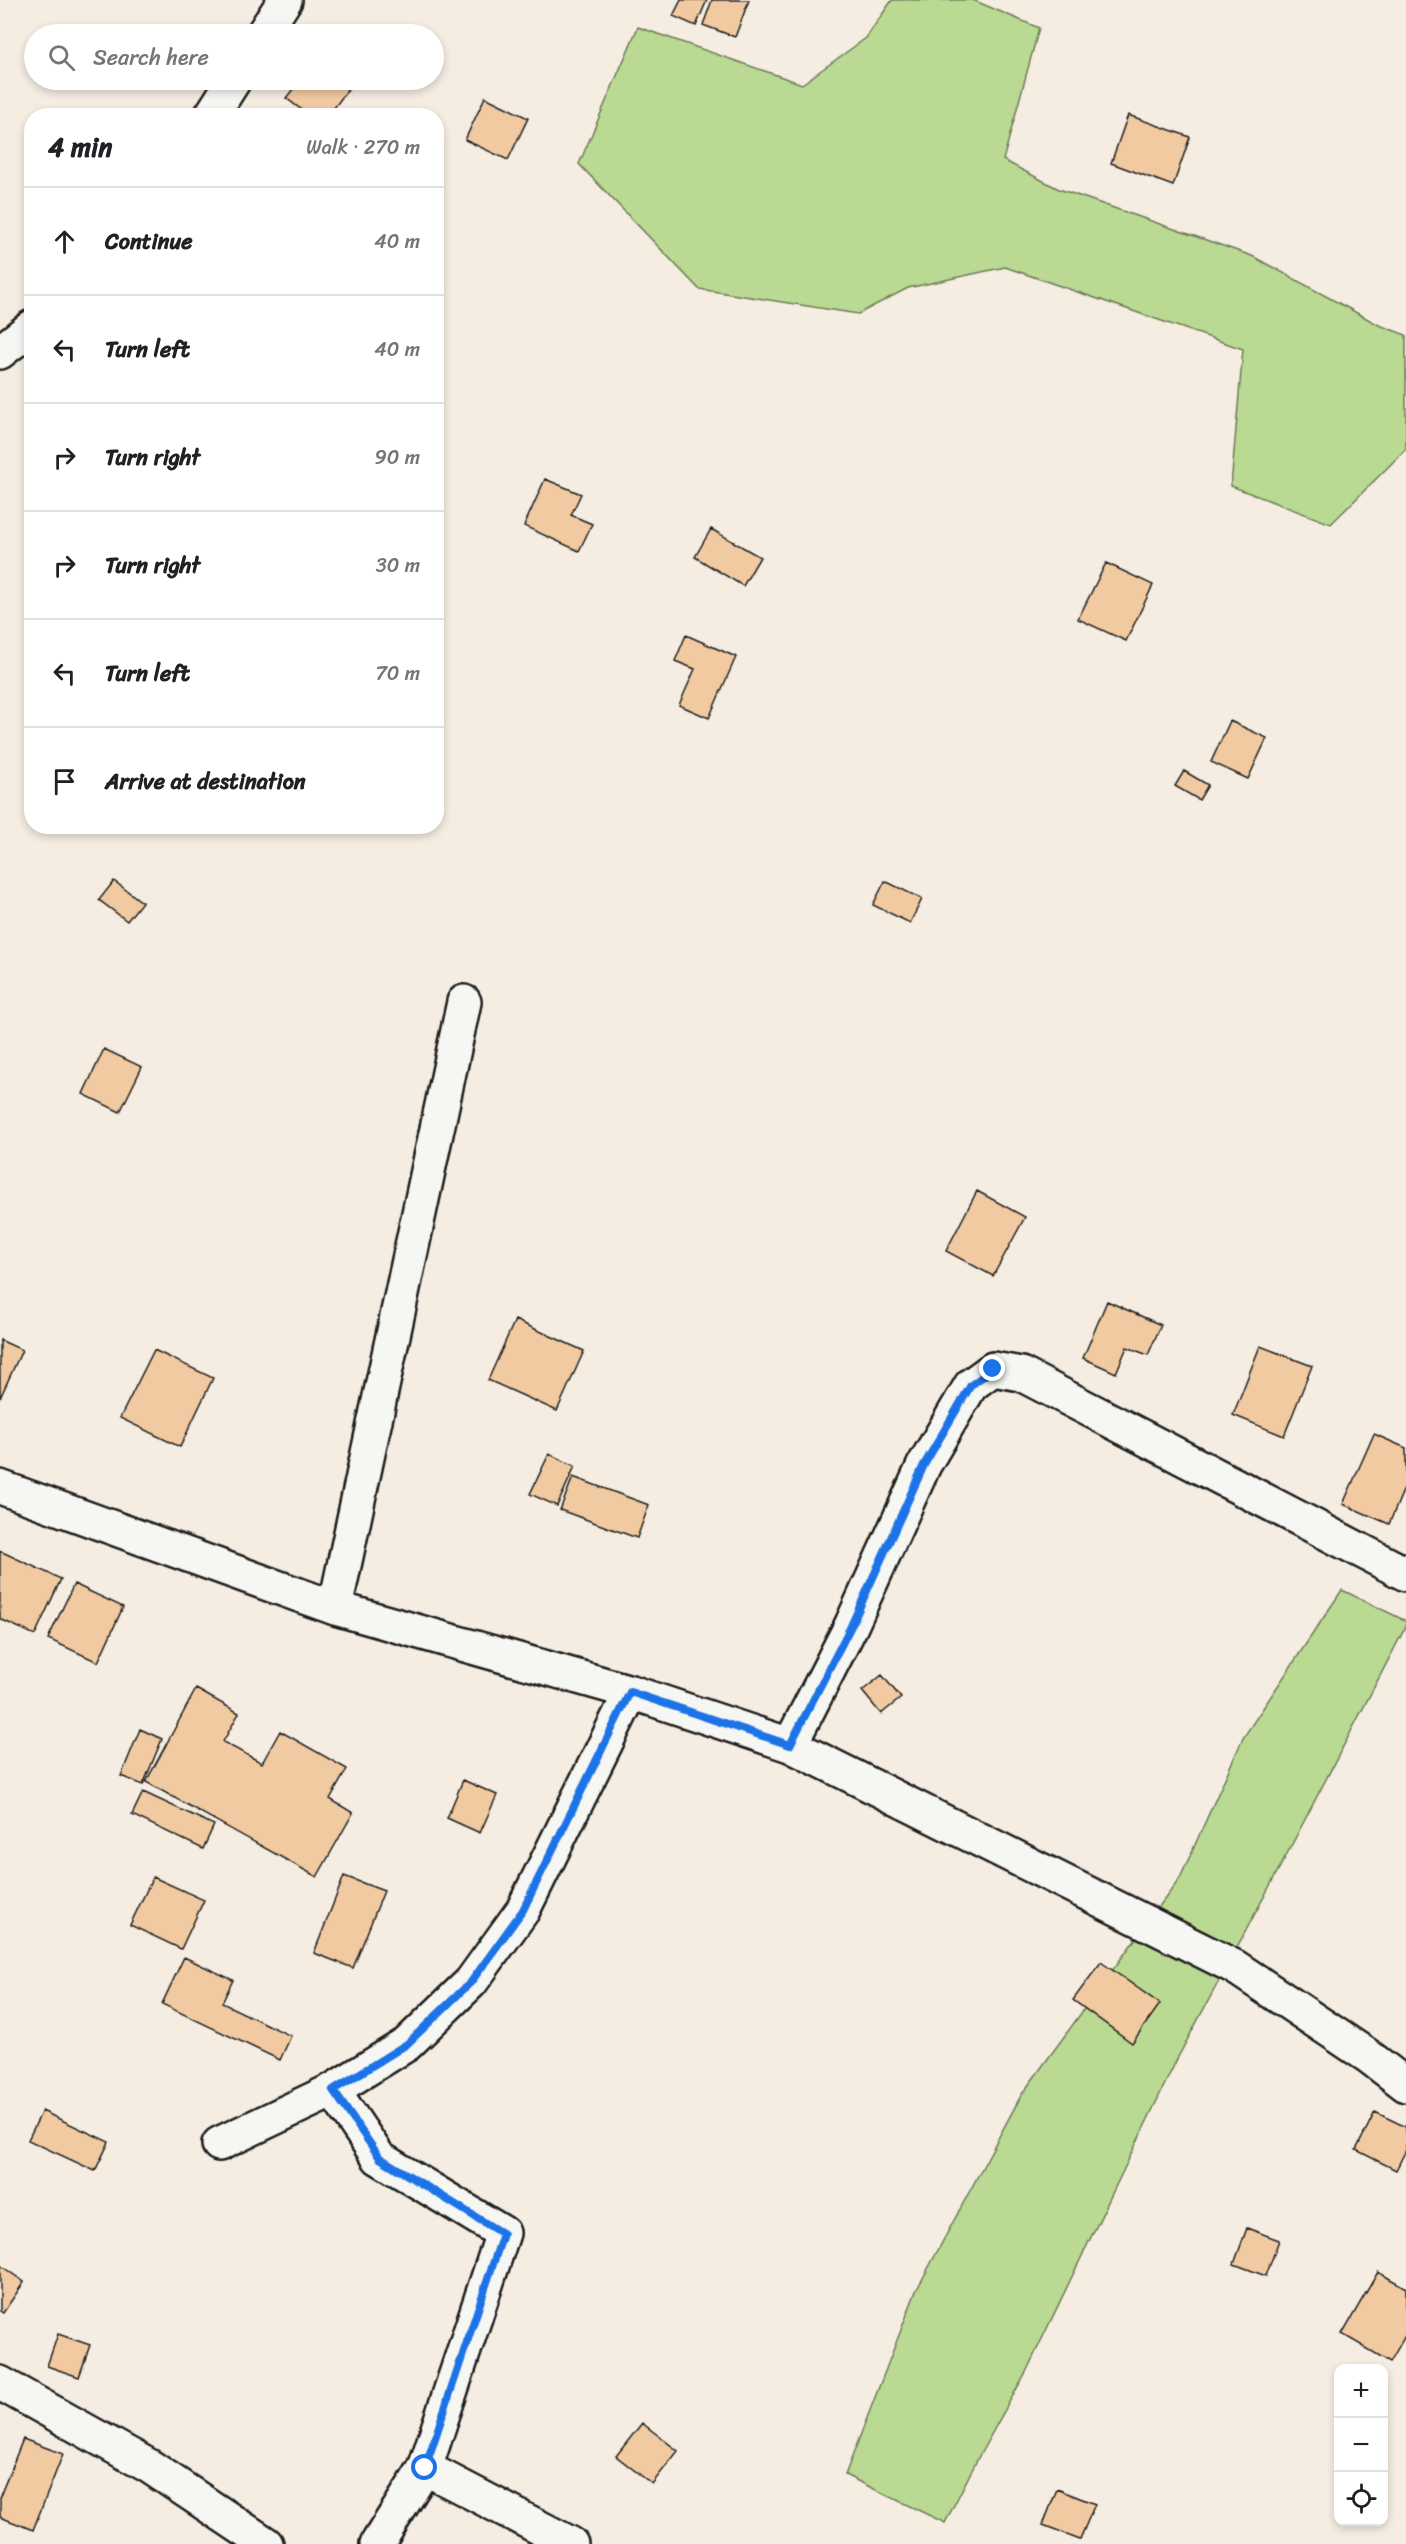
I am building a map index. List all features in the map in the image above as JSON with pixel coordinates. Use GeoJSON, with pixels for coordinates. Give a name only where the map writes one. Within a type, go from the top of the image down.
{"type":"FeatureCollection","features":[{"type":"Feature","properties":{"kind":"street"},"geometry":{"type":"LineString","coordinates":[[269,24],[285,0]]}},
{"type":"Feature","properties":{"kind":"street"},"geometry":{"type":"LineString","coordinates":[[216,108],[228,90]]}},
{"type":"Feature","properties":{"kind":"street"},"geometry":{"type":"LineString","coordinates":[[0,352],[24,333]]}},
{"type":"Feature","properties":{"kind":"street"},"geometry":{"type":"LineString","coordinates":[[335,1608],[464,1002]]}},
{"type":"Feature","properties":{"kind":"street"},"geometry":{"type":"LineString","coordinates":[[790,1745],[851,1626],[924,1465],[971,1385],[993,1369],[1021,1374],[1406,1574]]}},
{"type":"Feature","properties":{"kind":"street"},"geometry":{"type":"LineString","coordinates":[[0,1488],[335,1608],[630,1692],[790,1745],[1235,1967],[1368,2056],[1406,2085]]}},
{"type":"Feature","properties":{"kind":"street"},"geometry":{"type":"LineString","coordinates":[[219,2144],[333,2090],[407,2044],[471,1982],[523,1910],[630,1692]]}},
{"type":"Feature","properties":{"kind":"street"},"geometry":{"type":"LineString","coordinates":[[333,2090],[380,2158],[503,2234],[425,2468],[377,2544]]}},
{"type":"Feature","properties":{"kind":"street"},"geometry":{"type":"LineString","coordinates":[[0,2383],[149,2466],[266,2544]]}},
{"type":"Feature","properties":{"kind":"street"},"geometry":{"type":"LineString","coordinates":[[425,2468],[571,2544]]}},
{"type":"Feature","properties":{"kind":"green space"},"geometry":{"type":"Polygon","coordinates":[[[892,0],[973,0],[1039,28],[1003,160],[1059,189],[1252,256],[1379,325],[1406,335],[1406,449],[1331,524],[1231,486],[1243,349],[1005,267],[908,288],[858,314],[699,289],[579,164],[638,27],[802,84],[866,38],[892,0]]]}},
{"type":"Feature","properties":{"kind":"green space"},"geometry":{"type":"Polygon","coordinates":[[[1342,1590],[1406,1621],[1406,1626],[1177,2059],[1026,2372],[945,2523],[845,2475],[916,2291],[1022,2094],[1180,1878],[1243,1738],[1342,1590]]]}},
{"type":"Feature","properties":{"kind":"building"},"geometry":{"type":"Polygon","coordinates":[[[681,0],[707,0],[696,26],[673,16],[681,0]]]}},
{"type":"Feature","properties":{"kind":"building"},"geometry":{"type":"Polygon","coordinates":[[[712,0],[749,0],[735,37],[703,25],[712,0]]]}},
{"type":"Feature","properties":{"kind":"building"},"geometry":{"type":"Polygon","coordinates":[[[292,90],[348,90],[334,108],[299,108],[286,98],[292,90]]]}},
{"type":"Feature","properties":{"kind":"building"},"geometry":{"type":"Polygon","coordinates":[[[485,97],[528,118],[508,160],[465,140],[485,97]]]}},
{"type":"Feature","properties":{"kind":"building"},"geometry":{"type":"Polygon","coordinates":[[[1128,115],[1190,137],[1173,186],[1111,163],[1128,115]]]}},
{"type":"Feature","properties":{"kind":"building"},"geometry":{"type":"Polygon","coordinates":[[[545,479],[581,494],[571,515],[592,524],[579,551],[524,526],[545,479]]]}},
{"type":"Feature","properties":{"kind":"building"},"geometry":{"type":"Polygon","coordinates":[[[711,529],[760,557],[743,586],[695,557],[711,529]]]}},
{"type":"Feature","properties":{"kind":"building"},"geometry":{"type":"Polygon","coordinates":[[[1106,563],[1153,585],[1126,641],[1078,619],[1106,563]]]}},
{"type":"Feature","properties":{"kind":"building"},"geometry":{"type":"Polygon","coordinates":[[[686,635],[736,657],[709,718],[679,705],[695,669],[675,661],[686,635]]]}},
{"type":"Feature","properties":{"kind":"building"},"geometry":{"type":"Polygon","coordinates":[[[1230,721],[1267,738],[1248,779],[1211,762],[1230,721]]]}},
{"type":"Feature","properties":{"kind":"building"},"geometry":{"type":"Polygon","coordinates":[[[1184,771],[1208,785],[1199,800],[1175,786],[1184,771]]]}},
{"type":"Feature","properties":{"kind":"building"},"geometry":{"type":"Polygon","coordinates":[[[114,881],[142,902],[127,921],[99,900],[114,881]]]}},
{"type":"Feature","properties":{"kind":"building"},"geometry":{"type":"Polygon","coordinates":[[[885,881],[922,899],[910,923],[873,905],[885,881]]]}},
{"type":"Feature","properties":{"kind":"building"},"geometry":{"type":"Polygon","coordinates":[[[104,1049],[142,1067],[120,1112],[83,1094],[104,1049]]]}},
{"type":"Feature","properties":{"kind":"building"},"geometry":{"type":"Polygon","coordinates":[[[977,1191],[1025,1217],[993,1276],[946,1251],[977,1191]]]}},
{"type":"Feature","properties":{"kind":"building"},"geometry":{"type":"Polygon","coordinates":[[[1107,1301],[1161,1325],[1148,1355],[1127,1347],[1116,1373],[1083,1358],[1107,1301]]]}},
{"type":"Feature","properties":{"kind":"building"},"geometry":{"type":"Polygon","coordinates":[[[515,1320],[584,1351],[557,1411],[488,1380],[515,1320]]]}},
{"type":"Feature","properties":{"kind":"building"},"geometry":{"type":"Polygon","coordinates":[[[0,1340],[22,1350],[0,1398],[0,1340]]]}},
{"type":"Feature","properties":{"kind":"building"},"geometry":{"type":"Polygon","coordinates":[[[1260,1346],[1312,1366],[1284,1436],[1233,1415],[1260,1346]]]}},
{"type":"Feature","properties":{"kind":"building"},"geometry":{"type":"Polygon","coordinates":[[[154,1350],[213,1378],[180,1447],[120,1418],[154,1350]]]}},
{"type":"Feature","properties":{"kind":"building"},"geometry":{"type":"Polygon","coordinates":[[[1374,1434],[1406,1448],[1406,1484],[1389,1524],[1343,1504],[1374,1434]]]}},
{"type":"Feature","properties":{"kind":"building"},"geometry":{"type":"Polygon","coordinates":[[[549,1454],[575,1466],[557,1506],[530,1494],[549,1454]]]}},
{"type":"Feature","properties":{"kind":"building"},"geometry":{"type":"Polygon","coordinates":[[[573,1477],[649,1505],[637,1538],[560,1510],[573,1477]]]}},
{"type":"Feature","properties":{"kind":"building"},"geometry":{"type":"Polygon","coordinates":[[[0,1551],[61,1579],[35,1635],[0,1619],[0,1551]]]}},
{"type":"Feature","properties":{"kind":"building"},"geometry":{"type":"Polygon","coordinates":[[[74,1584],[123,1607],[98,1662],[48,1639],[74,1584]]]}},
{"type":"Feature","properties":{"kind":"building"},"geometry":{"type":"Polygon","coordinates":[[[882,1675],[901,1698],[881,1714],[862,1691],[882,1675]]]}},
{"type":"Feature","properties":{"kind":"building"},"geometry":{"type":"Polygon","coordinates":[[[196,1689],[239,1713],[223,1742],[262,1763],[280,1731],[347,1769],[330,1799],[353,1813],[317,1877],[146,1782],[196,1689]]]}},
{"type":"Feature","properties":{"kind":"building"},"geometry":{"type":"Polygon","coordinates":[[[140,1729],[162,1739],[143,1785],[121,1776],[140,1729]]]}},
{"type":"Feature","properties":{"kind":"building"},"geometry":{"type":"Polygon","coordinates":[[[463,1780],[497,1795],[480,1833],[447,1818],[463,1780]]]}},
{"type":"Feature","properties":{"kind":"building"},"geometry":{"type":"Polygon","coordinates":[[[143,1792],[214,1825],[203,1849],[132,1815],[143,1792]]]}},
{"type":"Feature","properties":{"kind":"building"},"geometry":{"type":"Polygon","coordinates":[[[344,1876],[384,1891],[353,1968],[314,1953],[344,1876]]]}},
{"type":"Feature","properties":{"kind":"building"},"geometry":{"type":"Polygon","coordinates":[[[153,1877],[204,1900],[181,1949],[130,1925],[153,1877]]]}},
{"type":"Feature","properties":{"kind":"building"},"geometry":{"type":"Polygon","coordinates":[[[184,1957],[233,1980],[222,2003],[291,2036],[280,2060],[162,2004],[184,1957]]]}},
{"type":"Feature","properties":{"kind":"building"},"geometry":{"type":"Polygon","coordinates":[[[1101,1962],[1160,2004],[1132,2043],[1073,2000],[1101,1962]]]}},
{"type":"Feature","properties":{"kind":"building"},"geometry":{"type":"Polygon","coordinates":[[[42,2111],[109,2142],[95,2171],[28,2140],[42,2111]]]}},
{"type":"Feature","properties":{"kind":"building"},"geometry":{"type":"Polygon","coordinates":[[[1375,2112],[1406,2127],[1406,2150],[1396,2170],[1356,2150],[1375,2112]]]}},
{"type":"Feature","properties":{"kind":"building"},"geometry":{"type":"Polygon","coordinates":[[[1247,2228],[1279,2240],[1266,2276],[1234,2264],[1247,2228]]]}},
{"type":"Feature","properties":{"kind":"building"},"geometry":{"type":"Polygon","coordinates":[[[0,2265],[24,2282],[3,2313],[0,2311],[0,2265]]]}},
{"type":"Feature","properties":{"kind":"building"},"geometry":{"type":"Polygon","coordinates":[[[1378,2272],[1406,2288],[1406,2334],[1390,2362],[1342,2334],[1378,2272]]]}},
{"type":"Feature","properties":{"kind":"building"},"geometry":{"type":"Polygon","coordinates":[[[58,2334],[90,2345],[79,2377],[47,2366],[58,2334]]]}},
{"type":"Feature","properties":{"kind":"building"},"geometry":{"type":"Polygon","coordinates":[[[642,2423],[678,2451],[652,2484],[616,2456],[642,2423]]]}},
{"type":"Feature","properties":{"kind":"building"},"geometry":{"type":"Polygon","coordinates":[[[23,2439],[63,2454],[33,2530],[0,2517],[0,2496],[23,2439]]]}},
{"type":"Feature","properties":{"kind":"building"},"geometry":{"type":"Polygon","coordinates":[[[1057,2489],[1095,2504],[1080,2539],[1043,2525],[1057,2489]]]}},
{"type":"Feature","properties":{"kind":"route"},"geometry":{"type":"LineString","coordinates":[[425,2468],[503,2234],[380,2158],[333,2090],[407,2044],[471,1982],[523,1910],[630,1692],[790,1745],[851,1626],[924,1465],[971,1385],[993,1369]]}}]}
